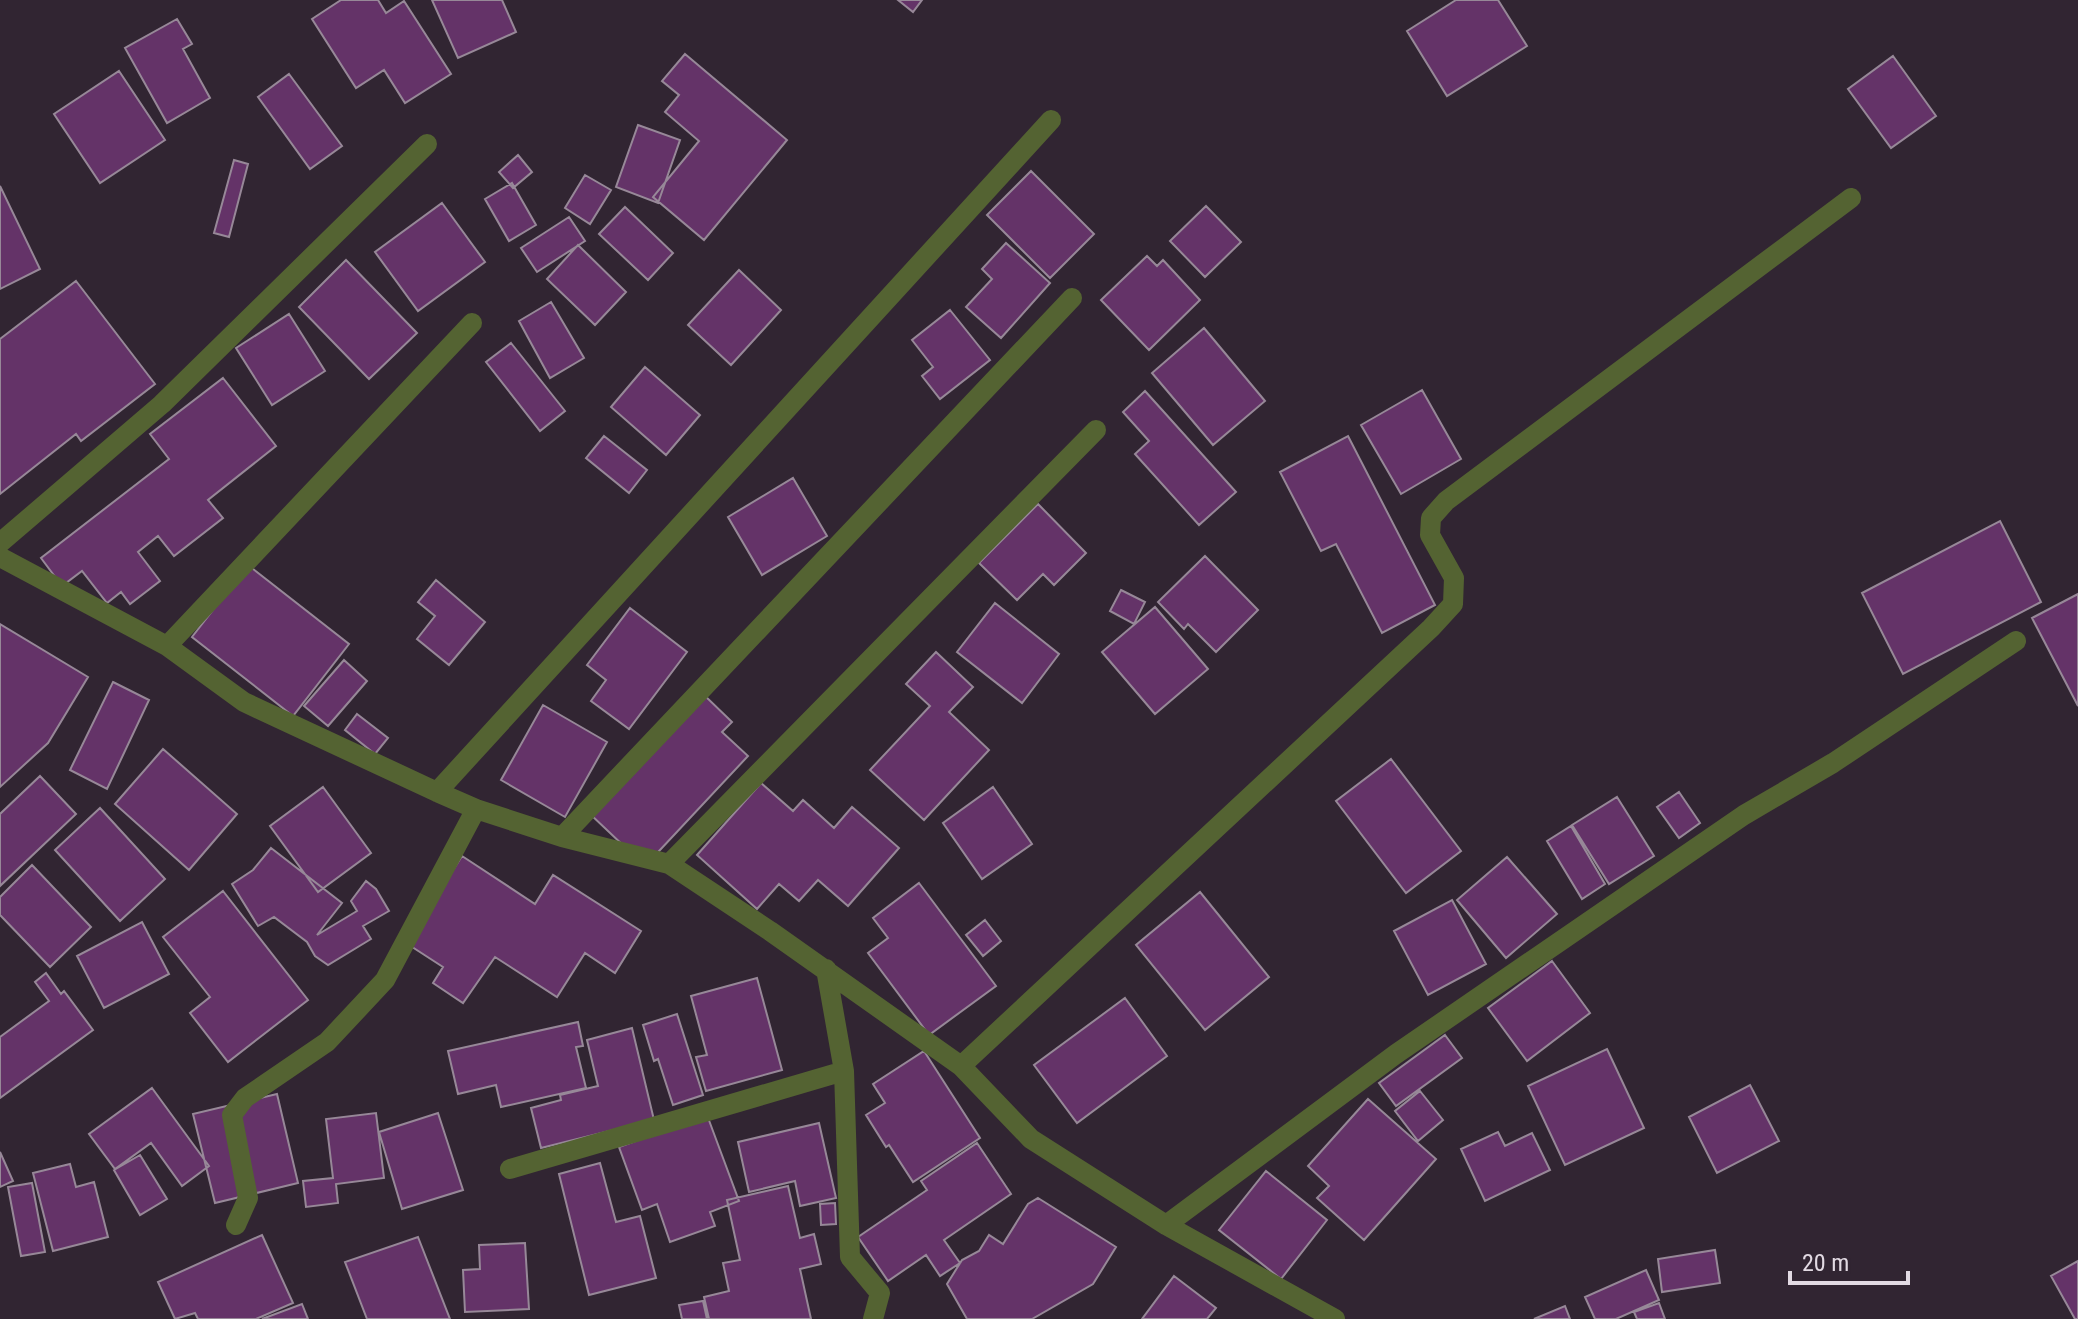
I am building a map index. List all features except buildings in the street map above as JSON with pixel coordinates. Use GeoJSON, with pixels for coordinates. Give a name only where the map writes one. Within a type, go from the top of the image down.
{"type":"FeatureCollection","features":[{"type":"Feature","properties":{"kind":"street"},"geometry":{"type":"LineString","coordinates":[[437,792],[1051,120]]}},
{"type":"Feature","properties":{"kind":"street"},"geometry":{"type":"LineString","coordinates":[[0,543],[162,404],[427,144]]}},
{"type":"Feature","properties":{"kind":"street"},"geometry":{"type":"LineString","coordinates":[[961,1066],[1453,604],[1454,578],[1430,535],[1431,518],[1446,501],[1851,198]]}},
{"type":"Feature","properties":{"kind":"street"},"geometry":{"type":"LineString","coordinates":[[562,837],[1072,298]]}},
{"type":"Feature","properties":{"kind":"street"},"geometry":{"type":"LineString","coordinates":[[167,646],[472,323]]}},
{"type":"Feature","properties":{"kind":"street"},"geometry":{"type":"LineString","coordinates":[[669,864],[1096,430]]}},
{"type":"Feature","properties":{"kind":"street"},"geometry":{"type":"LineString","coordinates":[[0,557],[167,646],[244,702],[437,792],[476,809],[562,837],[669,864],[826,969],[961,1066],[1031,1139],[1166,1225],[1335,1319]]}},
{"type":"Feature","properties":{"kind":"street"},"geometry":{"type":"LineString","coordinates":[[1166,1225],[1435,1027],[1744,815],[1833,763],[2016,641]]}},
{"type":"Feature","properties":{"kind":"street"},"geometry":{"type":"LineString","coordinates":[[236,1225],[248,1198],[232,1115],[245,1098],[327,1042],[385,980],[476,809]]}},
{"type":"Feature","properties":{"kind":"street"},"geometry":{"type":"LineString","coordinates":[[826,969],[844,1071],[850,1257],[880,1293],[873,1319]]}},
{"type":"Feature","properties":{"kind":"street"},"geometry":{"type":"LineString","coordinates":[[510,1169],[844,1071]]}}]}
